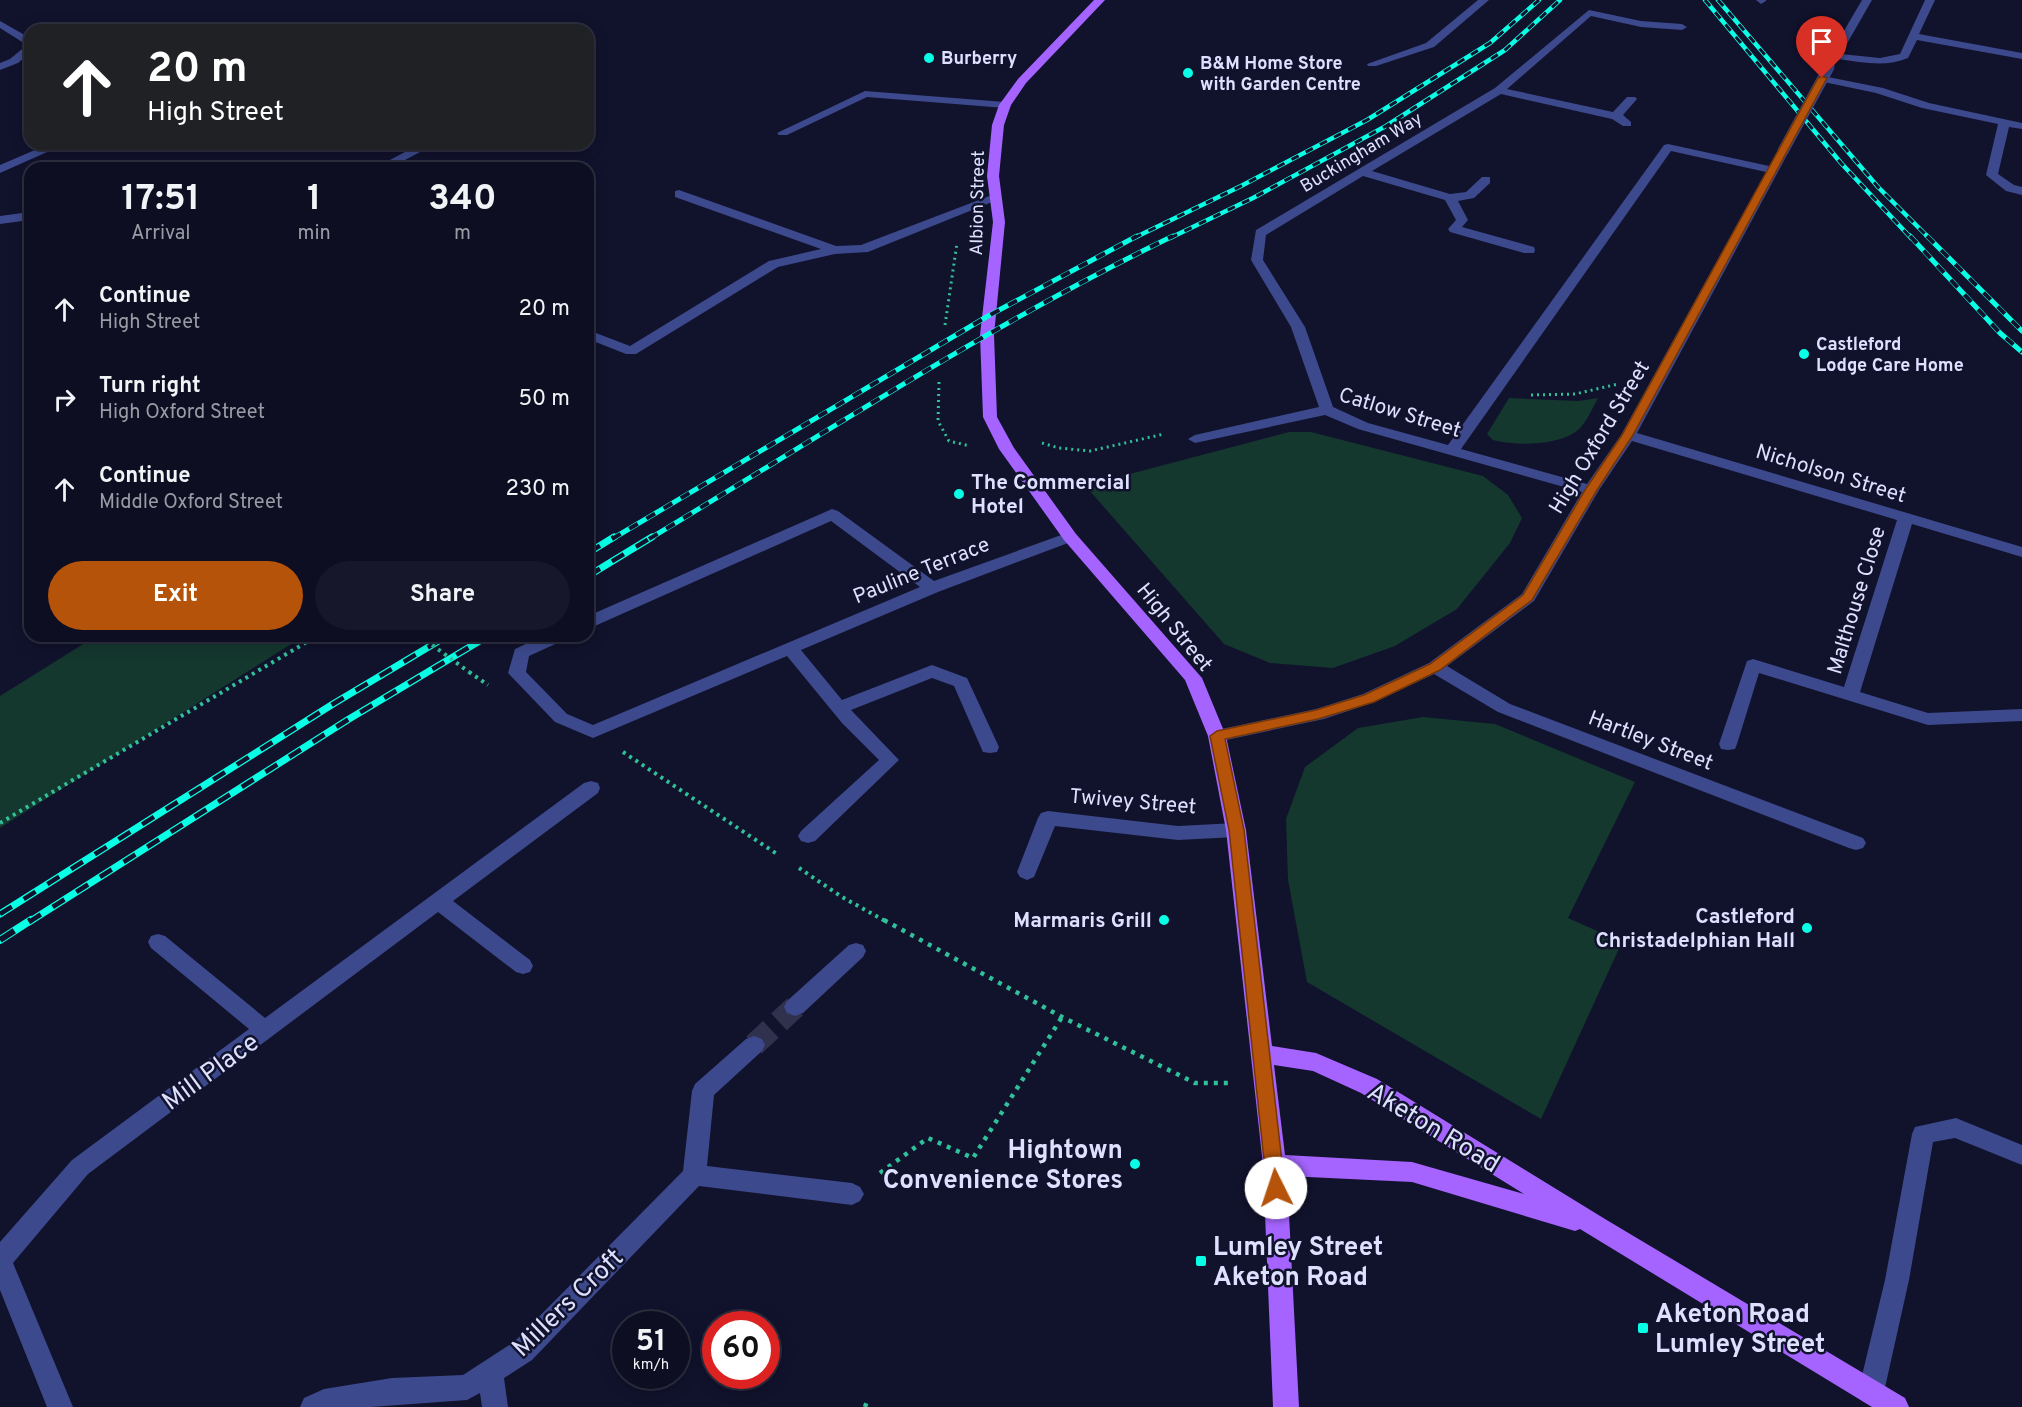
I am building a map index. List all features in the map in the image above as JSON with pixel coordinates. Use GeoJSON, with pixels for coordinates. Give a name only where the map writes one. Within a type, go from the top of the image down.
{"type":"FeatureCollection","features":[{"type":"Feature","properties":{"kind":"main road","name":"Albion Street"},"geometry":{"type":"LineString","coordinates":[[987,336],[999,222],[993,176],[998,125],[1005,105],[1022,81],[1100,0]]}},
{"type":"Feature","properties":{"kind":"main road","name":"High Street"},"geometry":{"type":"LineString","coordinates":[[987,336],[990,417],[1007,449],[1070,537],[1193,678],[1217,736],[1236,830],[1275,1165],[1286,1407]]}},
{"type":"Feature","properties":{"kind":"main road","name":"Aketon Road"},"geometry":{"type":"LineString","coordinates":[[1261,1054],[1316,1062],[1369,1086],[1597,1227],[1896,1407]]}},
{"type":"Feature","properties":{"kind":"main road","name":"Aketon Road"},"geometry":{"type":"LineString","coordinates":[[1275,1165],[1412,1172],[1597,1227]]}},
{"type":"Feature","properties":{"kind":"street"},"geometry":{"type":"LineString","coordinates":[[1372,64],[1430,45],[1484,0]]}},
{"type":"Feature","properties":{"kind":"street","name":"High Oxford Street"},"geometry":{"type":"LineString","coordinates":[[1217,736],[1318,715],[1369,698],[1435,667],[1528,597],[1591,490],[1628,435],[1822,78],[1867,0]]}},
{"type":"Feature","properties":{"kind":"street"},"geometry":{"type":"LineString","coordinates":[[1835,56],[1897,60],[1904,56],[1930,0]]}},
{"type":"Feature","properties":{"kind":"street","name":"Buckingham Way"},"geometry":{"type":"LineString","coordinates":[[1328,410],[1298,327],[1257,260],[1260,233],[1498,90],[1598,3]]}},
{"type":"Feature","properties":{"kind":"street"},"geometry":{"type":"LineString","coordinates":[[1589,13],[1641,24],[1682,27]]}},
{"type":"Feature","properties":{"kind":"street"},"geometry":{"type":"LineString","coordinates":[[0,24],[24,39]]}},
{"type":"Feature","properties":{"kind":"street"},"geometry":{"type":"LineString","coordinates":[[1914,36],[2022,56]]}},
{"type":"Feature","properties":{"kind":"street"},"geometry":{"type":"LineString","coordinates":[[0,67],[14,61],[24,53]]}},
{"type":"Feature","properties":{"kind":"street"},"geometry":{"type":"LineString","coordinates":[[1822,78],[1879,90],[1926,106],[2022,126]]}},
{"type":"Feature","properties":{"kind":"street"},"geometry":{"type":"LineString","coordinates":[[1498,90],[1616,116],[1627,124]]}},
{"type":"Feature","properties":{"kind":"street"},"geometry":{"type":"LineString","coordinates":[[783,134],[865,94],[1005,105]]}},
{"type":"Feature","properties":{"kind":"street"},"geometry":{"type":"LineString","coordinates":[[1616,116],[1632,99]]}},
{"type":"Feature","properties":{"kind":"street"},"geometry":{"type":"LineString","coordinates":[[2004,122],[1992,175],[2010,188],[2022,191]]}},
{"type":"Feature","properties":{"kind":"street"},"geometry":{"type":"LineString","coordinates":[[1452,450],[1668,147],[1773,170]]}},
{"type":"Feature","properties":{"kind":"street"},"geometry":{"type":"LineString","coordinates":[[0,169],[45,150]]}},
{"type":"Feature","properties":{"kind":"street"},"geometry":{"type":"LineString","coordinates":[[393,162],[417,150]]}},
{"type":"Feature","properties":{"kind":"street"},"geometry":{"type":"LineString","coordinates":[[1362,172],[1450,198],[1470,195],[1486,180]]}},
{"type":"Feature","properties":{"kind":"street"},"geometry":{"type":"LineString","coordinates":[[679,194],[835,250]]}},
{"type":"Feature","properties":{"kind":"street"},"geometry":{"type":"LineString","coordinates":[[594,336],[631,351],[774,264],[835,250],[863,249],[996,198]]}},
{"type":"Feature","properties":{"kind":"street"},"geometry":{"type":"LineString","coordinates":[[1450,198],[1462,220],[1454,229],[1529,250]]}},
{"type":"Feature","properties":{"kind":"street"},"geometry":{"type":"LineString","coordinates":[[0,220],[24,217]]}},
{"type":"Feature","properties":{"kind":"street","name":"Catlow Street"},"geometry":{"type":"LineString","coordinates":[[1195,439],[1328,410],[1363,426],[1591,490]]}},
{"type":"Feature","properties":{"kind":"street","name":"Nicholson Street"},"geometry":{"type":"LineString","coordinates":[[1628,435],[2022,552]]}},
{"type":"Feature","properties":{"kind":"street"},"geometry":{"type":"LineString","coordinates":[[594,620],[832,514],[932,588]]}},
{"type":"Feature","properties":{"kind":"street","name":"Malthouse Close"},"geometry":{"type":"LineString","coordinates":[[1850,695],[1906,518]]}},
{"type":"Feature","properties":{"kind":"street","name":"Pauline Terrace"},"geometry":{"type":"LineString","coordinates":[[592,732],[932,588],[1070,537]]}},
{"type":"Feature","properties":{"kind":"street"},"geometry":{"type":"LineString","coordinates":[[545,642],[520,653],[517,673],[561,718],[592,732]]}},
{"type":"Feature","properties":{"kind":"street"},"geometry":{"type":"LineString","coordinates":[[790,648],[844,714],[890,760],[808,836]]}},
{"type":"Feature","properties":{"kind":"street","name":"Malthouse Close"},"geometry":{"type":"LineString","coordinates":[[1728,744],[1753,665],[1928,719],[2022,715]]}},
{"type":"Feature","properties":{"kind":"street","name":"Hartley Street"},"geometry":{"type":"LineString","coordinates":[[1435,667],[1504,708],[1856,843]]}},
{"type":"Feature","properties":{"kind":"street"},"geometry":{"type":"LineString","coordinates":[[844,714],[932,671],[960,682],[990,747]]}},
{"type":"Feature","properties":{"kind":"street","name":"Mill Place"},"geometry":{"type":"LineString","coordinates":[[60,1407],[0,1260],[80,1167],[591,789]]}},
{"type":"Feature","properties":{"kind":"street","name":"Twivey Street"},"geometry":{"type":"LineString","coordinates":[[1027,872],[1048,818],[1178,833],[1236,830]]}},
{"type":"Feature","properties":{"kind":"street"},"geometry":{"type":"LineString","coordinates":[[439,902],[523,966]]}},
{"type":"Feature","properties":{"kind":"street"},"geometry":{"type":"LineString","coordinates":[[158,942],[265,1030]]}},
{"type":"Feature","properties":{"kind":"street"},"geometry":{"type":"LineString","coordinates":[[795,1007],[856,951]]}},
{"type":"Feature","properties":{"kind":"street"},"geometry":{"type":"LineString","coordinates":[[754,1045],[704,1091],[694,1174],[852,1194]]}},
{"type":"Feature","properties":{"kind":"street"},"geometry":{"type":"LineString","coordinates":[[1871,1392],[1897,1280],[1923,1134],[1956,1128],[2022,1155]]}},
{"type":"Feature","properties":{"kind":"street","name":"Millers Croft"},"geometry":{"type":"LineString","coordinates":[[313,1407],[324,1402],[392,1390],[467,1387],[490,1373],[523,1351],[694,1174]]}},
{"type":"Feature","properties":{"kind":"street"},"geometry":{"type":"LineString","coordinates":[[490,1373],[495,1407]]}},
{"type":"Feature","properties":{"kind":"path"},"geometry":{"type":"LineString","coordinates":[[945,325],[958,236],[966,209]]}},
{"type":"Feature","properties":{"kind":"path"},"geometry":{"type":"LineString","coordinates":[[1491,393],[1561,396],[1582,394],[1615,385],[1668,361]]}},
{"type":"Feature","properties":{"kind":"path"},"geometry":{"type":"LineString","coordinates":[[939,382],[938,421],[950,441],[963,445]]}},
{"type":"Feature","properties":{"kind":"path"},"geometry":{"type":"LineString","coordinates":[[1007,449],[1041,443],[1059,448],[1090,451],[1169,433],[1195,439]]}},
{"type":"Feature","properties":{"kind":"path"},"geometry":{"type":"LineString","coordinates":[[0,824],[307,642]]}},
{"type":"Feature","properties":{"kind":"path"},"geometry":{"type":"LineString","coordinates":[[428,642],[492,687]]}},
{"type":"Feature","properties":{"kind":"path"},"geometry":{"type":"LineString","coordinates":[[592,732],[782,857]]}},
{"type":"Feature","properties":{"kind":"path"},"geometry":{"type":"LineString","coordinates":[[792,864],[842,897],[1062,1017],[1195,1083],[1264,1084]]}},
{"type":"Feature","properties":{"kind":"path"},"geometry":{"type":"LineString","coordinates":[[852,1194],[928,1138],[973,1158],[1062,1017]]}},
{"type":"Feature","properties":{"kind":"path"},"geometry":{"type":"LineString","coordinates":[[865,1407],[868,1398]]}},
{"type":"Feature","properties":{"kind":"green space"},"geometry":{"type":"Polygon","coordinates":[[[1509,398],[1578,401],[1598,398],[1578,430],[1549,442],[1525,444],[1493,440],[1487,434],[1509,398]]]}},
{"type":"Feature","properties":{"kind":"green space"},"geometry":{"type":"Polygon","coordinates":[[[1289,432],[1311,432],[1483,476],[1508,495],[1522,518],[1510,543],[1457,609],[1395,646],[1333,668],[1270,663],[1224,644],[1089,490],[1103,481],[1289,432]]]}},
{"type":"Feature","properties":{"kind":"green space"},"geometry":{"type":"Polygon","coordinates":[[[86,642],[294,642],[0,828],[0,696],[86,642]]]}},
{"type":"Feature","properties":{"kind":"green space"},"geometry":{"type":"Polygon","coordinates":[[[1423,717],[1495,724],[1635,782],[1568,918],[1622,942],[1541,1119],[1307,982],[1288,880],[1286,819],[1305,767],[1358,728],[1423,717]]]}},
{"type":"Feature","properties":{"kind":"tunnel"},"geometry":{"type":"LineString","coordinates":[[754,1045],[795,1007]]}},
{"type":"Feature","properties":{"kind":"railway"},"geometry":{"type":"LineString","coordinates":[[1134,238],[1241,186],[1367,120],[1490,43],[1539,0]]}},
{"type":"Feature","properties":{"kind":"railway"},"geometry":{"type":"LineString","coordinates":[[1170,238],[1253,198],[1386,126],[1505,50],[1560,0]]}},
{"type":"Feature","properties":{"kind":"railway"},"geometry":{"type":"LineString","coordinates":[[1705,0],[1841,163],[1911,238]]}},
{"type":"Feature","properties":{"kind":"railway"},"geometry":{"type":"LineString","coordinates":[[1718,0],[1878,187],[2022,331]]}},
{"type":"Feature","properties":{"kind":"railway"},"geometry":{"type":"LineString","coordinates":[[612,539],[988,316],[1137,236]]}},
{"type":"Feature","properties":{"kind":"railway"},"geometry":{"type":"LineString","coordinates":[[649,539],[973,343],[1105,270],[1173,236]]}},
{"type":"Feature","properties":{"kind":"railway"},"geometry":{"type":"LineString","coordinates":[[1910,236],[2000,333],[2022,352]]}},
{"type":"Feature","properties":{"kind":"railway"},"geometry":{"type":"LineString","coordinates":[[594,549],[614,537]]}},
{"type":"Feature","properties":{"kind":"railway"},"geometry":{"type":"LineString","coordinates":[[594,572],[652,537]]}},
{"type":"Feature","properties":{"kind":"railway"},"geometry":{"type":"LineString","coordinates":[[0,914],[333,704],[437,642]]}},
{"type":"Feature","properties":{"kind":"railway"},"geometry":{"type":"LineString","coordinates":[[29,922],[349,719],[478,642]]}},
{"type":"Feature","properties":{"kind":"railway"},"geometry":{"type":"LineString","coordinates":[[0,940],[31,920]]}},
{"type":"Feature","properties":{"kind":"place","name":"Burberry"},"geometry":{"type":"Point","coordinates":[929,58]}},
{"type":"Feature","properties":{"kind":"place","name":"B&M Home Store with Garden Centre"},"geometry":{"type":"Point","coordinates":[1188,73]}},
{"type":"Feature","properties":{"kind":"place","name":"Castleford Lodge Care Home"},"geometry":{"type":"Point","coordinates":[1804,354]}},
{"type":"Feature","properties":{"kind":"place","name":"The Commercial Hotel"},"geometry":{"type":"Point","coordinates":[959,494]}},
{"type":"Feature","properties":{"kind":"place","name":"Marmaris Grill"},"geometry":{"type":"Point","coordinates":[1164,920]}},
{"type":"Feature","properties":{"kind":"place","name":"Castleford Christadelphian Hall"},"geometry":{"type":"Point","coordinates":[1807,928]}},
{"type":"Feature","properties":{"kind":"place","name":"Hightown Convenience Stores"},"geometry":{"type":"Point","coordinates":[1135,1164]}},
{"type":"Feature","properties":{"kind":"place","name":"Lumley Street Aketon Road"},"geometry":{"type":"Point","coordinates":[1201,1261]}},
{"type":"Feature","properties":{"kind":"place","name":"Aketon Road Lumley Street"},"geometry":{"type":"Point","coordinates":[1643,1328]}},
{"type":"Feature","properties":{"kind":"route"},"geometry":{"type":"LineString","coordinates":[[1276,1188],[1236,830],[1217,736],[1318,715],[1369,698],[1435,667],[1528,597],[1591,490],[1628,435],[1822,78]]}}]}
